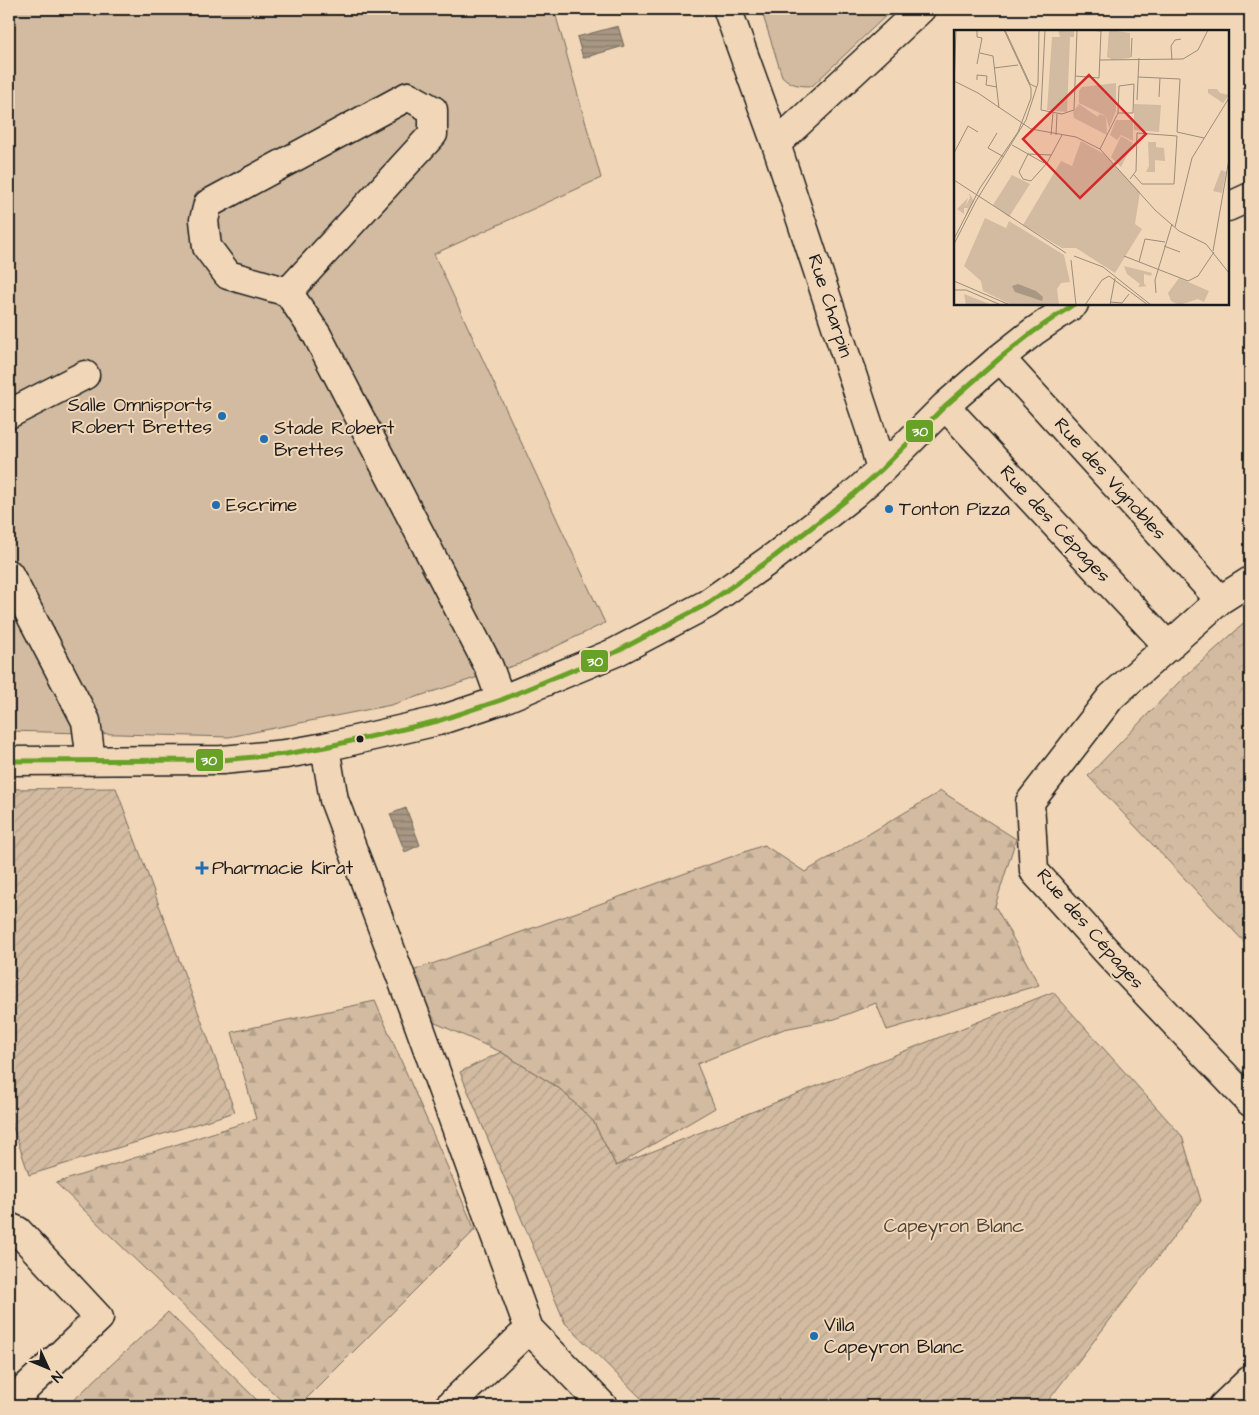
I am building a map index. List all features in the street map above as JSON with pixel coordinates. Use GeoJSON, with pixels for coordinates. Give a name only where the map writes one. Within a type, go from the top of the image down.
{"type":"FeatureCollection","features":[{"type":"Feature","properties":{"kind":"street","name":"Rue Charpin"},"geometry":{"type":"LineString","coordinates":[[730,9],[728,11],[776,144],[871,432],[881,470]]}},
{"type":"Feature","properties":{"kind":"street"},"geometry":{"type":"LineString","coordinates":[[776,144],[921,9]]}},
{"type":"Feature","properties":{"kind":"street"},"geometry":{"type":"LineString","coordinates":[[288,292],[433,134],[433,110],[408,96],[208,204],[204,220],[207,247],[228,275],[288,292],[317,335],[489,667],[501,700]]}},
{"type":"Feature","properties":{"kind":"street"},"geometry":{"type":"LineString","coordinates":[[1229,207],[1250,197]]}},
{"type":"Feature","properties":{"kind":"street"},"geometry":{"type":"LineString","coordinates":[[9,761],[222,760],[325,748],[438,721],[501,700],[616,652],[707,604],[775,556],[854,494],[881,470],[945,406],[1000,358],[1033,332],[1073,305]]}},
{"type":"Feature","properties":{"kind":"street","name":"Rue des Vignobles"},"geometry":{"type":"LineString","coordinates":[[1000,358],[1220,600]]}},
{"type":"Feature","properties":{"kind":"street"},"geometry":{"type":"LineString","coordinates":[[9,414],[85,375]]}},
{"type":"Feature","properties":{"kind":"street","name":"Rue des Cépages"},"geometry":{"type":"LineString","coordinates":[[945,406],[1169,647],[1112,697],[1030,802],[1034,871],[1250,1102]]}},
{"type":"Feature","properties":{"kind":"street"},"geometry":{"type":"LineString","coordinates":[[9,574],[86,720],[90,762]]}},
{"type":"Feature","properties":{"kind":"street"},"geometry":{"type":"LineString","coordinates":[[1169,647],[1220,600],[1250,581]]}},
{"type":"Feature","properties":{"kind":"street"},"geometry":{"type":"LineString","coordinates":[[325,748],[334,800],[415,1014],[529,1329],[603,1406]]}},
{"type":"Feature","properties":{"kind":"street"},"geometry":{"type":"LineString","coordinates":[[9,1227],[18,1231],[100,1318],[9,1404]]}},
{"type":"Feature","properties":{"kind":"street"},"geometry":{"type":"LineString","coordinates":[[449,1406],[529,1329]]}},
{"type":"Feature","properties":{"kind":"street"},"geometry":{"type":"LineString","coordinates":[[1223,1406],[1250,1380]]}},
{"type":"Feature","properties":{"kind":"green space","name":"Stade Robert Brettes"},"geometry":{"type":"Polygon","coordinates":[[[9,9],[554,9],[601,178],[434,254],[605,623],[519,664],[391,705],[229,737],[9,731],[9,9]]]}},
{"type":"Feature","properties":{"kind":"green space"},"geometry":{"type":"Polygon","coordinates":[[[761,9],[893,9],[812,86],[803,86],[795,84],[782,76],[761,9]]]}},
{"type":"Feature","properties":{"kind":"green space"},"geometry":{"type":"Polygon","coordinates":[[[1250,618],[1250,948],[1088,776],[1180,681],[1250,618]]]}},
{"type":"Feature","properties":{"kind":"green space"},"geometry":{"type":"Polygon","coordinates":[[[116,788],[235,1112],[29,1175],[9,1115],[9,789],[116,788]]]}},
{"type":"Feature","properties":{"kind":"green space"},"geometry":{"type":"Polygon","coordinates":[[[941,791],[1016,839],[995,906],[1039,985],[887,1030],[876,1003],[835,1019],[784,1029],[697,1064],[715,1108],[616,1166],[593,1121],[560,1089],[501,1052],[415,1014],[407,973],[764,845],[805,872],[941,791]]]}},
{"type":"Feature","properties":{"kind":"green space","name":"Capeyron Blanc"},"geometry":{"type":"Polygon","coordinates":[[[1053,992],[1182,1136],[1201,1201],[1044,1406],[649,1406],[565,1323],[460,1072],[501,1052],[560,1089],[593,1121],[616,1166],[1053,992]]]}},
{"type":"Feature","properties":{"kind":"green space"},"geometry":{"type":"Polygon","coordinates":[[[375,1001],[475,1230],[299,1406],[287,1406],[56,1183],[256,1119],[232,1032],[375,1001]]]}},
{"type":"Feature","properties":{"kind":"green space"},"geometry":{"type":"Polygon","coordinates":[[[168,1312],[263,1406],[67,1406],[168,1312]]]}},
{"type":"Feature","properties":{"kind":"shaded area"},"geometry":{"type":"Polygon","coordinates":[[[618,26],[624,46],[583,58],[577,37],[618,26]]]}},
{"type":"Feature","properties":{"kind":"shaded area"},"geometry":{"type":"Polygon","coordinates":[[[406,808],[420,845],[405,852],[390,814],[406,808]]]}},
{"type":"Feature","properties":{"kind":"transit line","name":"30"},"geometry":{"type":"LineString","coordinates":[[9,761],[222,760],[286,754],[325,747],[438,721],[501,700],[616,652],[707,604],[775,556],[854,494],[881,470],[945,406],[1000,358],[1033,332],[1073,305]]}},
{"type":"Feature","properties":{"kind":"place","name":"Salle Omnisports Robert Brettes"},"geometry":{"type":"Point","coordinates":[222,416]}},
{"type":"Feature","properties":{"kind":"place","name":"Stade Robert Brettes"},"geometry":{"type":"Point","coordinates":[264,439]}},
{"type":"Feature","properties":{"kind":"place","name":"Escrime"},"geometry":{"type":"Point","coordinates":[216,505]}},
{"type":"Feature","properties":{"kind":"place","name":"Tonton Pizza"},"geometry":{"type":"Point","coordinates":[889,509]}},
{"type":"Feature","properties":{"kind":"place","name":"Pharmacie Kirat"},"geometry":{"type":"Point","coordinates":[202,868]}},
{"type":"Feature","properties":{"kind":"place","name":"Villa Capeyron Blanc"},"geometry":{"type":"Point","coordinates":[814,1336]}}]}
